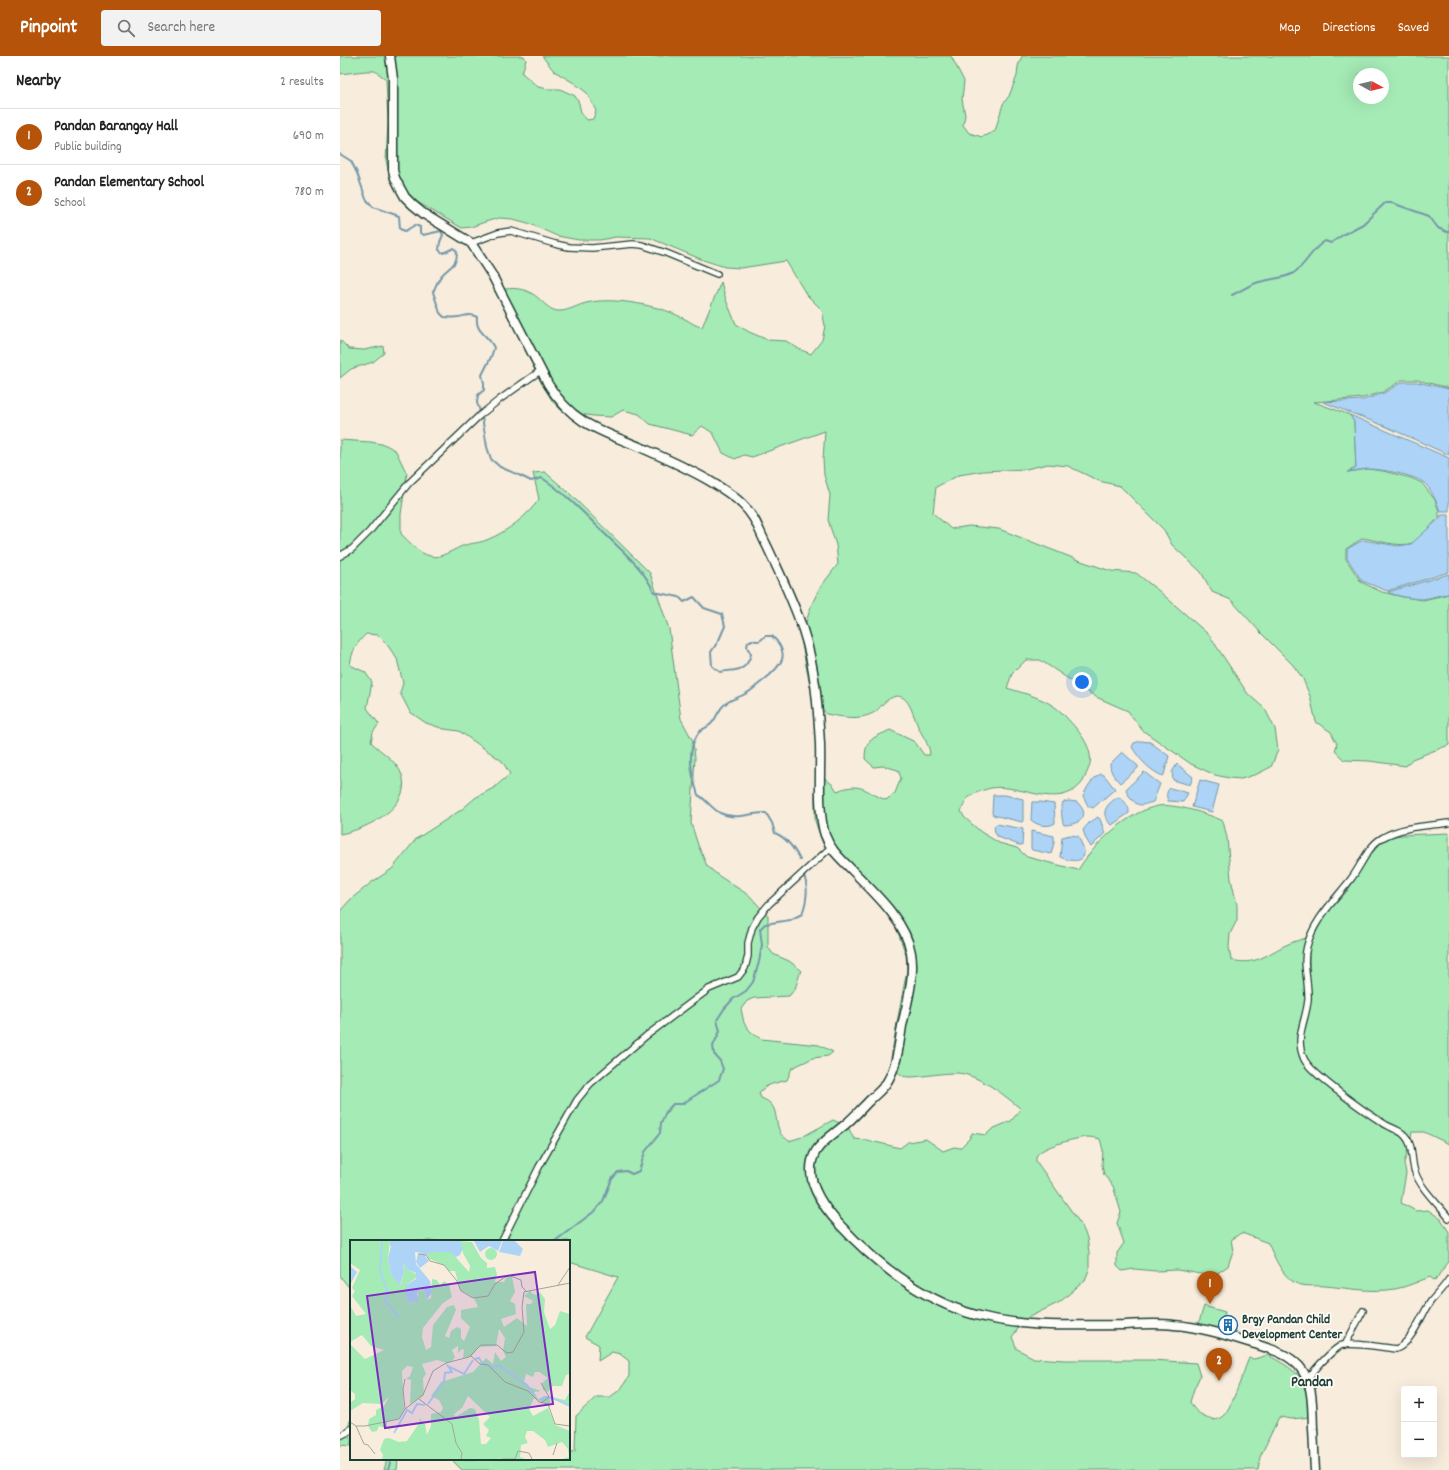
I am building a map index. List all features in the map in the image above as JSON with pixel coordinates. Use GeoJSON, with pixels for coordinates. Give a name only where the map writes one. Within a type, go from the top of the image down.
{"type":"FeatureCollection","features":[{"type":"Feature","properties":{"kind":"street"},"geometry":{"type":"LineString","coordinates":[[390,56],[393,79],[393,156],[395,178],[405,197],[424,214],[471,243],[492,275],[540,371],[556,397],[566,409],[580,420],[690,470],[734,496],[753,516],[788,590],[804,634],[816,685],[822,825],[830,848],[872,892],[900,925],[910,947],[912,960],[910,988],[898,1052],[889,1080],[883,1088],[849,1121],[821,1145],[814,1157],[812,1168],[813,1182],[820,1200],[841,1226],[874,1259],[933,1298],[971,1314],[1001,1321],[1022,1323],[1059,1325],[1163,1324],[1192,1327],[1215,1332],[1274,1350],[1287,1356],[1296,1362],[1302,1369],[1312,1394],[1315,1470]]}},
{"type":"Feature","properties":{"kind":"street"},"geometry":{"type":"LineString","coordinates":[[471,243],[498,233],[511,231],[569,247],[592,248],[638,244],[651,247],[717,274]]}},
{"type":"Feature","properties":{"kind":"street"},"geometry":{"type":"LineString","coordinates":[[340,556],[352,549],[369,532],[409,483],[479,416],[540,371]]}},
{"type":"Feature","properties":{"kind":"street"},"geometry":{"type":"LineString","coordinates":[[1449,823],[1413,827],[1380,839],[1368,853],[1351,878],[1328,905],[1312,932],[1307,946],[1305,963],[1309,990],[1308,1002],[1299,1041],[1304,1060],[1314,1072],[1372,1116],[1403,1134],[1410,1145],[1413,1154],[1415,1172],[1422,1185],[1449,1218]]}},
{"type":"Feature","properties":{"kind":"street"},"geometry":{"type":"LineString","coordinates":[[502,1240],[539,1167],[577,1100],[590,1084],[646,1036],[709,989],[738,977],[745,968],[752,928],[758,917],[769,904],[830,848]]}},
{"type":"Feature","properties":{"kind":"street"},"geometry":{"type":"LineString","coordinates":[[1307,1379],[1334,1351],[1345,1345],[1396,1349],[1400,1347],[1409,1338],[1431,1302],[1449,1279]]}},
{"type":"Feature","properties":{"kind":"street"},"geometry":{"type":"LineString","coordinates":[[1345,1345],[1363,1311]]}},
{"type":"Feature","properties":{"kind":"street"},"geometry":{"type":"LineString","coordinates":[[340,1436],[350,1430]]}},
{"type":"Feature","properties":{"kind":"green space"},"geometry":{"type":"Polygon","coordinates":[[[340,56],[524,56],[526,60],[522,73],[538,87],[560,89],[575,96],[579,103],[581,113],[587,120],[593,119],[596,111],[587,93],[554,71],[542,56],[951,56],[964,81],[962,99],[965,115],[963,125],[969,133],[982,137],[995,131],[1003,104],[1009,96],[1017,76],[1018,66],[1022,56],[1449,56],[1449,388],[1417,380],[1402,380],[1383,392],[1363,398],[1314,402],[1350,415],[1354,422],[1356,468],[1348,472],[1368,469],[1411,478],[1422,483],[1435,500],[1439,511],[1439,517],[1416,541],[1401,545],[1363,538],[1346,549],[1346,559],[1361,582],[1382,592],[1423,600],[1449,594],[1449,745],[1412,759],[1406,766],[1369,761],[1344,760],[1335,751],[1337,744],[1331,732],[1316,722],[1310,696],[1302,677],[1292,664],[1231,600],[1212,592],[1201,572],[1172,545],[1164,530],[1120,486],[1099,481],[1068,466],[1048,464],[1026,469],[983,471],[959,475],[936,487],[933,513],[951,529],[969,526],[999,529],[1078,560],[1111,571],[1136,573],[1209,635],[1248,694],[1265,709],[1275,729],[1278,750],[1271,767],[1257,774],[1241,779],[1215,775],[1191,764],[1142,730],[1128,711],[1096,697],[1040,660],[1026,660],[1012,674],[1007,688],[1039,698],[1060,711],[1081,735],[1088,749],[1090,763],[1081,784],[1071,792],[1061,795],[1050,796],[1002,788],[991,788],[977,792],[966,800],[961,811],[964,817],[981,832],[999,843],[1017,848],[1027,857],[1078,870],[1093,850],[1113,830],[1135,815],[1147,809],[1165,805],[1173,806],[1200,812],[1223,821],[1227,838],[1231,879],[1237,905],[1237,920],[1230,934],[1229,947],[1231,960],[1247,962],[1254,961],[1298,940],[1310,937],[1317,925],[1348,890],[1369,856],[1388,837],[1449,833],[1449,1144],[1424,1132],[1412,1132],[1404,1163],[1406,1173],[1401,1203],[1416,1211],[1428,1210],[1441,1219],[1449,1232],[1449,1262],[1435,1281],[1430,1277],[1399,1288],[1386,1290],[1360,1290],[1300,1285],[1292,1281],[1284,1273],[1268,1243],[1242,1233],[1231,1239],[1233,1251],[1228,1266],[1213,1276],[1177,1270],[1156,1271],[1134,1269],[1122,1271],[1117,1266],[1117,1253],[1124,1243],[1117,1223],[1121,1212],[1113,1186],[1104,1175],[1102,1165],[1103,1150],[1100,1139],[1087,1137],[1068,1141],[1046,1149],[1036,1156],[1036,1161],[1082,1226],[1087,1238],[1089,1270],[1085,1280],[1060,1302],[1025,1319],[1012,1337],[1017,1349],[1034,1358],[1065,1360],[1152,1360],[1196,1363],[1200,1376],[1190,1402],[1194,1409],[1200,1414],[1215,1420],[1223,1416],[1227,1411],[1238,1388],[1249,1358],[1254,1359],[1268,1355],[1289,1367],[1302,1380],[1305,1385],[1309,1401],[1310,1417],[1292,1419],[1279,1417],[1260,1457],[1258,1470],[462,1470],[452,1460],[570,1460],[570,1453],[575,1451],[576,1416],[596,1397],[610,1397],[621,1389],[629,1376],[629,1361],[620,1354],[612,1352],[598,1361],[599,1345],[585,1337],[618,1277],[570,1262],[570,1240],[350,1240],[350,1289],[340,1276],[340,911],[351,899],[372,882],[392,869],[416,839],[461,810],[475,798],[495,787],[510,774],[502,761],[459,731],[444,729],[426,723],[410,712],[400,693],[403,683],[397,659],[386,643],[378,635],[366,634],[355,648],[350,665],[365,672],[372,682],[367,708],[379,724],[373,732],[371,742],[396,765],[402,775],[404,787],[394,807],[384,815],[362,828],[340,834],[340,440],[371,442],[386,445],[396,451],[407,474],[401,514],[401,534],[418,550],[426,555],[434,557],[443,555],[465,545],[480,542],[496,536],[510,527],[523,517],[539,499],[533,473],[545,472],[568,492],[650,573],[669,629],[681,719],[693,741],[695,758],[691,823],[698,845],[707,866],[719,876],[750,896],[768,916],[768,947],[773,954],[789,961],[801,970],[795,989],[789,996],[754,998],[747,1001],[741,1009],[744,1023],[751,1032],[761,1039],[819,1045],[833,1052],[828,1056],[813,1058],[792,1068],[787,1080],[768,1086],[759,1093],[761,1098],[771,1104],[774,1108],[778,1127],[782,1136],[789,1141],[802,1137],[833,1120],[848,1127],[854,1139],[867,1140],[900,1148],[908,1142],[926,1139],[943,1151],[954,1147],[960,1148],[969,1139],[972,1133],[986,1135],[992,1129],[1011,1121],[1021,1109],[994,1088],[980,1080],[964,1074],[949,1073],[908,1077],[901,1075],[890,1064],[907,970],[906,955],[896,927],[888,913],[823,844],[815,821],[815,795],[818,777],[821,775],[833,785],[837,791],[845,788],[858,787],[886,800],[895,793],[901,778],[898,770],[883,766],[874,767],[865,759],[867,747],[875,737],[890,730],[915,742],[924,755],[930,755],[929,747],[910,706],[903,698],[898,696],[893,697],[885,702],[875,712],[863,717],[845,717],[826,714],[810,687],[801,639],[811,606],[819,589],[838,564],[836,545],[828,520],[830,495],[824,475],[823,459],[825,431],[752,457],[744,455],[735,459],[723,453],[713,433],[702,426],[692,435],[650,424],[639,414],[623,410],[611,417],[562,411],[553,402],[543,386],[496,291],[517,289],[527,291],[553,310],[557,311],[563,311],[583,304],[602,301],[620,301],[638,304],[665,310],[702,327],[721,282],[726,300],[736,324],[749,332],[768,340],[786,341],[811,354],[822,340],[825,326],[822,310],[806,294],[786,261],[741,268],[725,267],[703,260],[650,238],[616,237],[600,240],[579,240],[557,236],[528,223],[513,219],[499,218],[471,227],[462,228],[419,203],[402,189],[395,179],[390,180],[386,160],[388,122],[386,79],[375,71],[340,74],[340,56]]]}},
{"type":"Feature","properties":{"kind":"green space"},"geometry":{"type":"Polygon","coordinates":[[[340,340],[349,349],[364,350],[383,346],[384,353],[373,362],[351,369],[340,378],[340,340]]]}},
{"type":"Feature","properties":{"kind":"green space"},"geometry":{"type":"Polygon","coordinates":[[[1204,1306],[1225,1312],[1220,1331],[1198,1325],[1204,1306]]]}},
{"type":"Feature","properties":{"kind":"green space"},"geometry":{"type":"Polygon","coordinates":[[[350,1421],[350,1446],[340,1445],[340,1436],[346,1430],[350,1421]]]}},
{"type":"Feature","properties":{"kind":"green space"},"geometry":{"type":"Polygon","coordinates":[[[387,1460],[398,1460],[397,1470],[384,1470],[387,1460]]]}},
{"type":"Feature","properties":{"kind":"water"},"geometry":{"type":"Polygon","coordinates":[[[1402,382],[1417,382],[1449,389],[1449,455],[1387,427],[1323,402],[1363,400],[1384,393],[1402,382]]]}},
{"type":"Feature","properties":{"kind":"water"},"geometry":{"type":"Polygon","coordinates":[[[1350,415],[1449,458],[1449,511],[1440,511],[1433,495],[1423,482],[1418,479],[1389,471],[1374,469],[1347,472],[1356,468],[1354,422],[1350,415]]]}},
{"type":"Feature","properties":{"kind":"water"},"geometry":{"type":"Polygon","coordinates":[[[1441,515],[1449,515],[1449,572],[1387,591],[1362,581],[1347,558],[1347,549],[1363,540],[1398,546],[1411,544],[1440,518],[1441,515]]]}},
{"type":"Feature","properties":{"kind":"water"},"geometry":{"type":"Polygon","coordinates":[[[1449,574],[1449,594],[1423,599],[1395,595],[1388,592],[1449,574]]]}},
{"type":"Feature","properties":{"kind":"water"},"geometry":{"type":"Polygon","coordinates":[[[1141,741],[1150,742],[1169,756],[1163,776],[1149,768],[1132,747],[1134,743],[1141,741]]]}},
{"type":"Feature","properties":{"kind":"water"},"geometry":{"type":"Polygon","coordinates":[[[1122,752],[1138,766],[1138,768],[1120,783],[1113,774],[1110,764],[1122,752]]]}},
{"type":"Feature","properties":{"kind":"water"},"geometry":{"type":"Polygon","coordinates":[[[1177,764],[1193,777],[1190,785],[1173,780],[1172,772],[1177,764]]]}},
{"type":"Feature","properties":{"kind":"water"},"geometry":{"type":"Polygon","coordinates":[[[1144,772],[1160,784],[1153,802],[1140,805],[1128,795],[1126,789],[1144,772]]]}},
{"type":"Feature","properties":{"kind":"water"},"geometry":{"type":"Polygon","coordinates":[[[1101,774],[1104,775],[1115,789],[1093,808],[1088,806],[1083,796],[1090,783],[1101,774]]]}},
{"type":"Feature","properties":{"kind":"water"},"geometry":{"type":"Polygon","coordinates":[[[1200,780],[1219,785],[1212,812],[1192,807],[1200,780]]]}},
{"type":"Feature","properties":{"kind":"water"},"geometry":{"type":"Polygon","coordinates":[[[1170,788],[1188,793],[1183,802],[1168,801],[1167,794],[1170,788]]]}},
{"type":"Feature","properties":{"kind":"water"},"geometry":{"type":"Polygon","coordinates":[[[993,795],[1005,795],[1023,799],[1023,821],[993,815],[993,795]]]}},
{"type":"Feature","properties":{"kind":"water"},"geometry":{"type":"Polygon","coordinates":[[[1119,797],[1129,808],[1129,813],[1112,825],[1107,820],[1105,812],[1109,804],[1119,797]]]}},
{"type":"Feature","properties":{"kind":"water"},"geometry":{"type":"Polygon","coordinates":[[[1032,802],[1054,804],[1055,823],[1052,825],[1042,825],[1031,820],[1032,802]]]}},
{"type":"Feature","properties":{"kind":"water"},"geometry":{"type":"Polygon","coordinates":[[[1063,802],[1077,802],[1084,814],[1078,822],[1064,825],[1062,817],[1062,804],[1063,802]]]}},
{"type":"Feature","properties":{"kind":"water"},"geometry":{"type":"Polygon","coordinates":[[[1098,817],[1105,833],[1091,847],[1083,830],[1089,823],[1098,817]]]}},
{"type":"Feature","properties":{"kind":"water"},"geometry":{"type":"Polygon","coordinates":[[[997,824],[1023,829],[1022,845],[998,837],[995,833],[994,826],[997,824]]]}},
{"type":"Feature","properties":{"kind":"water"},"geometry":{"type":"Polygon","coordinates":[[[1031,831],[1054,836],[1051,854],[1032,850],[1031,831]]]}},
{"type":"Feature","properties":{"kind":"water"},"geometry":{"type":"Polygon","coordinates":[[[1070,835],[1078,836],[1084,852],[1082,859],[1070,860],[1060,857],[1062,837],[1070,835]]]}},
{"type":"Feature","properties":{"kind":"waterway"},"geometry":{"type":"LineString","coordinates":[[340,154],[351,161],[366,199],[373,207],[399,216],[400,229],[405,231],[415,225],[420,227],[420,233],[423,235],[441,231],[443,235],[439,250],[443,253],[454,248],[457,252],[456,260],[438,281],[433,292],[440,313],[444,317],[470,315],[477,317],[478,327],[494,348],[482,375],[484,390],[478,395],[477,403],[482,417],[487,447],[491,459],[500,467],[531,481],[542,478],[566,496],[632,560],[644,575],[654,592],[679,597],[684,602],[694,597],[704,608],[722,614],[725,626],[719,640],[711,652],[712,666],[720,672],[736,670],[743,667],[749,660],[751,654],[747,647],[748,642],[752,640],[760,641],[765,636],[772,636],[782,649],[782,660],[775,670],[744,695],[725,704],[711,724],[698,733],[692,749],[691,765],[698,795],[717,811],[726,815],[738,816],[766,813],[772,823],[775,833],[790,844],[800,860]]}},
{"type":"Feature","properties":{"kind":"waterway"},"geometry":{"type":"LineString","coordinates":[[1232,295],[1256,283],[1283,277],[1297,271],[1320,244],[1325,241],[1331,243],[1363,224],[1385,203],[1392,203],[1429,216],[1438,228],[1449,232]]}},
{"type":"Feature","properties":{"kind":"waterway"},"geometry":{"type":"LineString","coordinates":[[556,1240],[596,1210],[603,1201],[612,1179],[618,1172],[626,1171],[632,1174],[639,1171],[645,1152],[660,1133],[661,1123],[666,1112],[673,1104],[682,1104],[719,1080],[723,1069],[720,1061],[714,1054],[713,1046],[720,1031],[717,1020],[733,999],[746,991],[753,982],[762,945],[760,929],[765,924],[790,920],[802,914],[807,895],[804,875]]}},
{"type":"Feature","properties":{"kind":"waterway"},"geometry":{"type":"LineString","coordinates":[[388,1470],[391,1460]]}},
{"type":"Feature","properties":{"kind":"place","name":"Pandan Barangay Hall"},"geometry":{"type":"Point","coordinates":[1210,1304]}},
{"type":"Feature","properties":{"kind":"place","name":"Brgy Pandan Child Development Center"},"geometry":{"type":"Point","coordinates":[1228,1325]}},
{"type":"Feature","properties":{"kind":"place","name":"Pandan Elementary School"},"geometry":{"type":"Point","coordinates":[1219,1381]}},
{"type":"Feature","properties":{"kind":"district","name":"Pandan"},"geometry":{"type":"Point","coordinates":[1312,1381]}}]}
